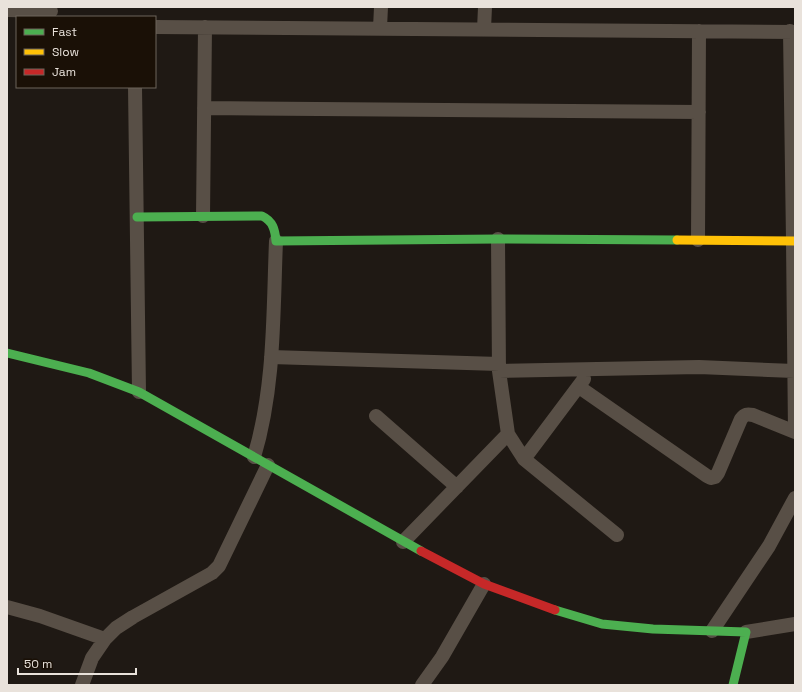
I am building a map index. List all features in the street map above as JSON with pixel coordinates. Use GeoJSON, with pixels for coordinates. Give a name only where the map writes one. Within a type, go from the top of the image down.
{"type":"FeatureCollection","features":[{"type":"Feature","properties":{"kind":"street"},"geometry":{"type":"LineString","coordinates":[[380,28],[381,7]]}},
{"type":"Feature","properties":{"kind":"street"},"geometry":{"type":"LineString","coordinates":[[484,29],[485,7]]}},
{"type":"Feature","properties":{"kind":"street"},"geometry":{"type":"LineString","coordinates":[[7,10],[51,12]]}},
{"type":"Feature","properties":{"kind":"street"},"geometry":{"type":"LineString","coordinates":[[156,27],[792,32],[795,432],[753,415],[744,415],[718,472],[715,477],[711,478],[579,387]]}},
{"type":"Feature","properties":{"kind":"street"},"geometry":{"type":"LineString","coordinates":[[203,216],[205,27]]}},
{"type":"Feature","properties":{"kind":"street"},"geometry":{"type":"LineString","coordinates":[[698,240],[699,31]]}},
{"type":"Feature","properties":{"kind":"street"},"geometry":{"type":"LineString","coordinates":[[135,88],[138,217],[139,392]]}},
{"type":"Feature","properties":{"kind":"street"},"geometry":{"type":"LineString","coordinates":[[204,108],[698,112]]}},
{"type":"Feature","properties":{"kind":"street"},"geometry":{"type":"LineString","coordinates":[[138,217],[262,216],[268,218],[273,224],[276,241],[271,357],[262,432],[254,457]]}},
{"type":"Feature","properties":{"kind":"street"},"geometry":{"type":"LineString","coordinates":[[276,241],[498,239],[794,241]]}},
{"type":"Feature","properties":{"kind":"street"},"geometry":{"type":"LineString","coordinates":[[498,239],[499,367],[508,434],[524,459],[617,535]]}},
{"type":"Feature","properties":{"kind":"street"},"geometry":{"type":"LineString","coordinates":[[7,353],[89,373],[139,392],[403,542],[484,584],[555,610],[602,624],[653,629],[746,632],[795,624]]}},
{"type":"Feature","properties":{"kind":"street"},"geometry":{"type":"LineString","coordinates":[[271,357],[499,367],[592,369],[699,367],[794,371]]}},
{"type":"Feature","properties":{"kind":"street"},"geometry":{"type":"LineString","coordinates":[[524,459],[592,369]]}},
{"type":"Feature","properties":{"kind":"street"},"geometry":{"type":"LineString","coordinates":[[376,416],[457,487]]}},
{"type":"Feature","properties":{"kind":"street"},"geometry":{"type":"LineString","coordinates":[[403,542],[508,434]]}},
{"type":"Feature","properties":{"kind":"street"},"geometry":{"type":"LineString","coordinates":[[82,685],[92,658],[116,628],[212,573],[219,566],[268,465]]}},
{"type":"Feature","properties":{"kind":"street"},"geometry":{"type":"LineString","coordinates":[[712,631],[769,546],[795,498]]}},
{"type":"Feature","properties":{"kind":"street"},"geometry":{"type":"LineString","coordinates":[[422,685],[442,657],[484,584]]}},
{"type":"Feature","properties":{"kind":"street"},"geometry":{"type":"LineString","coordinates":[[7,606],[40,616],[105,640]]}},
{"type":"Feature","properties":{"kind":"street"},"geometry":{"type":"LineString","coordinates":[[733,685],[746,632]]}},
{"type":"Feature","properties":{"kind":"traffic: fast"},"geometry":{"type":"LineString","coordinates":[[137,217],[262,216],[269,220],[273,226],[276,241],[498,239],[677,240]]}},
{"type":"Feature","properties":{"kind":"traffic: fast"},"geometry":{"type":"LineString","coordinates":[[7,353],[89,373],[139,392],[421,551]]}},
{"type":"Feature","properties":{"kind":"traffic: fast"},"geometry":{"type":"LineString","coordinates":[[555,610],[602,624],[653,629],[746,632],[733,685]]}},
{"type":"Feature","properties":{"kind":"traffic: slow"},"geometry":{"type":"LineString","coordinates":[[677,240],[795,241]]}},
{"type":"Feature","properties":{"kind":"traffic: jam"},"geometry":{"type":"LineString","coordinates":[[421,551],[484,584],[555,610]]}}]}
